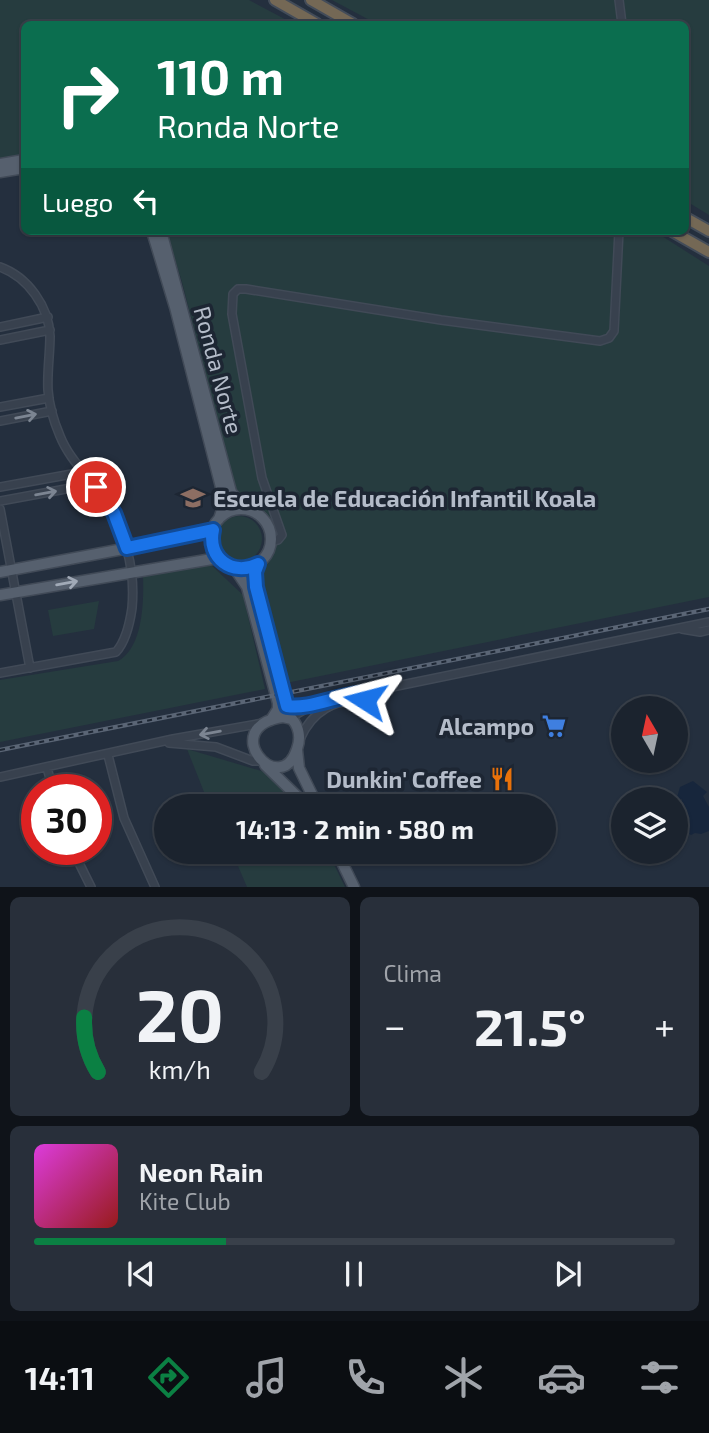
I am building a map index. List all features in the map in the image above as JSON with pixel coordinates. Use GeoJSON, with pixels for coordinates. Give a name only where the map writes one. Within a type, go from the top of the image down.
{"type":"FeatureCollection","features":[{"type":"Feature","properties":{"kind":"highway"},"geometry":{"type":"LineString","coordinates":[[275,0],[312,21]]}},
{"type":"Feature","properties":{"kind":"highway"},"geometry":{"type":"LineString","coordinates":[[311,0],[348,21]]}},
{"type":"Feature","properties":{"kind":"highway"},"geometry":{"type":"LineString","coordinates":[[689,220],[709,231]]}},
{"type":"Feature","properties":{"kind":"highway"},"geometry":{"type":"LineString","coordinates":[[679,235],[709,253]]}},
{"type":"Feature","properties":{"kind":"main road"},"geometry":{"type":"LineString","coordinates":[[0,164],[21,160]]}},
{"type":"Feature","properties":{"kind":"main road"},"geometry":{"type":"LineString","coordinates":[[0,172],[21,168]]}},
{"type":"Feature","properties":{"kind":"main road","name":"Ronda Norte"},"geometry":{"type":"LineString","coordinates":[[153,235],[175,307],[223,495],[222,510],[213,530]]}},
{"type":"Feature","properties":{"kind":"main road","name":"Ronda Norte"},"geometry":{"type":"LineString","coordinates":[[162,235],[231,492],[240,504],[267,524],[271,542]]}},
{"type":"Feature","properties":{"kind":"main road"},"geometry":{"type":"LineString","coordinates":[[219,520],[234,510],[251,511]]}},
{"type":"Feature","properties":{"kind":"main road"},"geometry":{"type":"LineString","coordinates":[[0,572],[129,553],[213,530],[212,545],[218,558],[235,569],[247,587],[278,705],[269,721],[259,728],[254,740],[254,750],[263,763],[295,794]]}},
{"type":"Feature","properties":{"kind":"main road"},"geometry":{"type":"LineString","coordinates":[[271,542],[267,555],[258,564],[255,572],[256,587],[290,718],[297,726],[301,771],[312,794]]}},
{"type":"Feature","properties":{"kind":"main road"},"geometry":{"type":"LineString","coordinates":[[0,595],[218,558]]}},
{"type":"Feature","properties":{"kind":"main road"},"geometry":{"type":"LineString","coordinates":[[235,569],[258,564]]}},
{"type":"Feature","properties":{"kind":"main road"},"geometry":{"type":"LineString","coordinates":[[287,706],[307,706]]}},
{"type":"Feature","properties":{"kind":"main road"},"geometry":{"type":"LineString","coordinates":[[269,721],[290,718]]}},
{"type":"Feature","properties":{"kind":"main road"},"geometry":{"type":"LineString","coordinates":[[263,763],[284,765],[292,759],[298,747]]}},
{"type":"Feature","properties":{"kind":"main road"},"geometry":{"type":"LineString","coordinates":[[343,864],[354,887]]}},
{"type":"Feature","properties":{"kind":"street"},"geometry":{"type":"LineString","coordinates":[[619,0],[622,21]]}},
{"type":"Feature","properties":{"kind":"street"},"geometry":{"type":"LineString","coordinates":[[271,542],[282,535],[262,478],[235,331],[233,293],[238,289],[246,289],[441,320],[600,341],[609,338],[614,331],[618,235]]}},
{"type":"Feature","properties":{"kind":"street"},"geometry":{"type":"LineString","coordinates":[[0,267],[23,280],[35,294],[48,317],[49,398],[60,437],[114,513],[129,553],[133,591],[131,617],[122,646],[116,652],[0,673]]}},
{"type":"Feature","properties":{"kind":"street"},"geometry":{"type":"LineString","coordinates":[[0,327],[48,317]]}},
{"type":"Feature","properties":{"kind":"street"},"geometry":{"type":"LineString","coordinates":[[0,340],[50,330]]}},
{"type":"Feature","properties":{"kind":"street"},"geometry":{"type":"LineString","coordinates":[[0,407],[49,398]]}},
{"type":"Feature","properties":{"kind":"street"},"geometry":{"type":"LineString","coordinates":[[0,421],[52,411]]}},
{"type":"Feature","properties":{"kind":"street"},"geometry":{"type":"LineString","coordinates":[[0,488],[83,472]]}},
{"type":"Feature","properties":{"kind":"street"},"geometry":{"type":"LineString","coordinates":[[0,501],[93,484]]}},
{"type":"Feature","properties":{"kind":"street"},"geometry":{"type":"LineString","coordinates":[[0,509],[30,668]]}},
{"type":"Feature","properties":{"kind":"street"},"geometry":{"type":"LineString","coordinates":[[290,718],[307,706],[325,700],[709,622]]}},
{"type":"Feature","properties":{"kind":"street"},"geometry":{"type":"LineString","coordinates":[[678,629],[700,632],[709,630]]}},
{"type":"Feature","properties":{"kind":"street"},"geometry":{"type":"LineString","coordinates":[[298,747],[307,724],[320,710],[351,702],[377,709],[392,687]]}},
{"type":"Feature","properties":{"kind":"street"},"geometry":{"type":"LineString","coordinates":[[371,692],[382,698]]}},
{"type":"Feature","properties":{"kind":"street"},"geometry":{"type":"LineString","coordinates":[[365,704],[371,692]]}},
{"type":"Feature","properties":{"kind":"street"},"geometry":{"type":"LineString","coordinates":[[0,777],[269,721]]}},
{"type":"Feature","properties":{"kind":"street"},"geometry":{"type":"LineString","coordinates":[[154,744],[185,743],[216,747],[263,763]]}},
{"type":"Feature","properties":{"kind":"street"},"geometry":{"type":"LineString","coordinates":[[108,755],[127,825],[155,887]]}},
{"type":"Feature","properties":{"kind":"street"},"geometry":{"type":"LineString","coordinates":[[47,768],[49,774]]}},
{"type":"Feature","properties":{"kind":"street"},"geometry":{"type":"LineString","coordinates":[[80,865],[91,887]]}},
{"type":"Feature","properties":{"kind":"green space"},"geometry":{"type":"Polygon","coordinates":[[[0,0],[249,0],[288,21],[21,21],[21,156],[0,159],[0,0]]]}},
{"type":"Feature","properties":{"kind":"green space"},"geometry":{"type":"Polygon","coordinates":[[[332,0],[709,0],[709,215],[689,203],[689,21],[371,21],[332,0]]]}},
{"type":"Feature","properties":{"kind":"green space"},"geometry":{"type":"Polygon","coordinates":[[[167,235],[660,235],[709,266],[709,597],[286,683],[260,584],[262,568],[273,549],[272,529],[263,514],[235,488],[167,235]]]}},
{"type":"Feature","properties":{"kind":"green space"},"geometry":{"type":"Polygon","coordinates":[[[239,516],[255,523],[262,539],[255,555],[239,562],[223,555],[216,539],[223,523],[239,516]]]}},
{"type":"Feature","properties":{"kind":"green space"},"geometry":{"type":"Polygon","coordinates":[[[209,563],[243,595],[265,689],[0,742],[0,680],[118,661],[133,646],[137,635],[142,610],[143,576],[209,563]]]}},
{"type":"Feature","properties":{"kind":"green space"},"geometry":{"type":"Polygon","coordinates":[[[99,601],[94,629],[53,636],[48,610],[99,601]]]}},
{"type":"Feature","properties":{"kind":"green space"},"geometry":{"type":"Polygon","coordinates":[[[187,749],[268,773],[288,794],[205,794],[187,749]]]}},
{"type":"Feature","properties":{"kind":"green space"},"geometry":{"type":"Polygon","coordinates":[[[237,864],[334,864],[345,887],[247,887],[237,864]]]}},
{"type":"Feature","properties":{"kind":"water"},"geometry":{"type":"Polygon","coordinates":[[[693,781],[707,792],[703,796],[709,807],[709,831],[701,834],[688,833],[688,787],[680,787],[693,781]]]}},
{"type":"Feature","properties":{"kind":"railway"},"geometry":{"type":"LineString","coordinates":[[0,750],[709,609]]}},
{"type":"Feature","properties":{"kind":"place","name":"Escuela de Educación Infantil Koala"},"geometry":{"type":"Point","coordinates":[193,498]}},
{"type":"Feature","properties":{"kind":"place","name":"Alcampo"},"geometry":{"type":"Point","coordinates":[554,726]}},
{"type":"Feature","properties":{"kind":"place","name":"Dunkin' Coffee"},"geometry":{"type":"Point","coordinates":[502,779]}},
{"type":"Feature","properties":{"kind":"route"},"geometry":{"type":"LineString","coordinates":[[96,487],[114,513],[127,548],[213,530],[211,537],[214,552],[223,563],[235,569],[251,568],[258,564],[255,572],[256,587],[287,706],[307,706],[325,700],[369,693],[365,700]]}}]}
